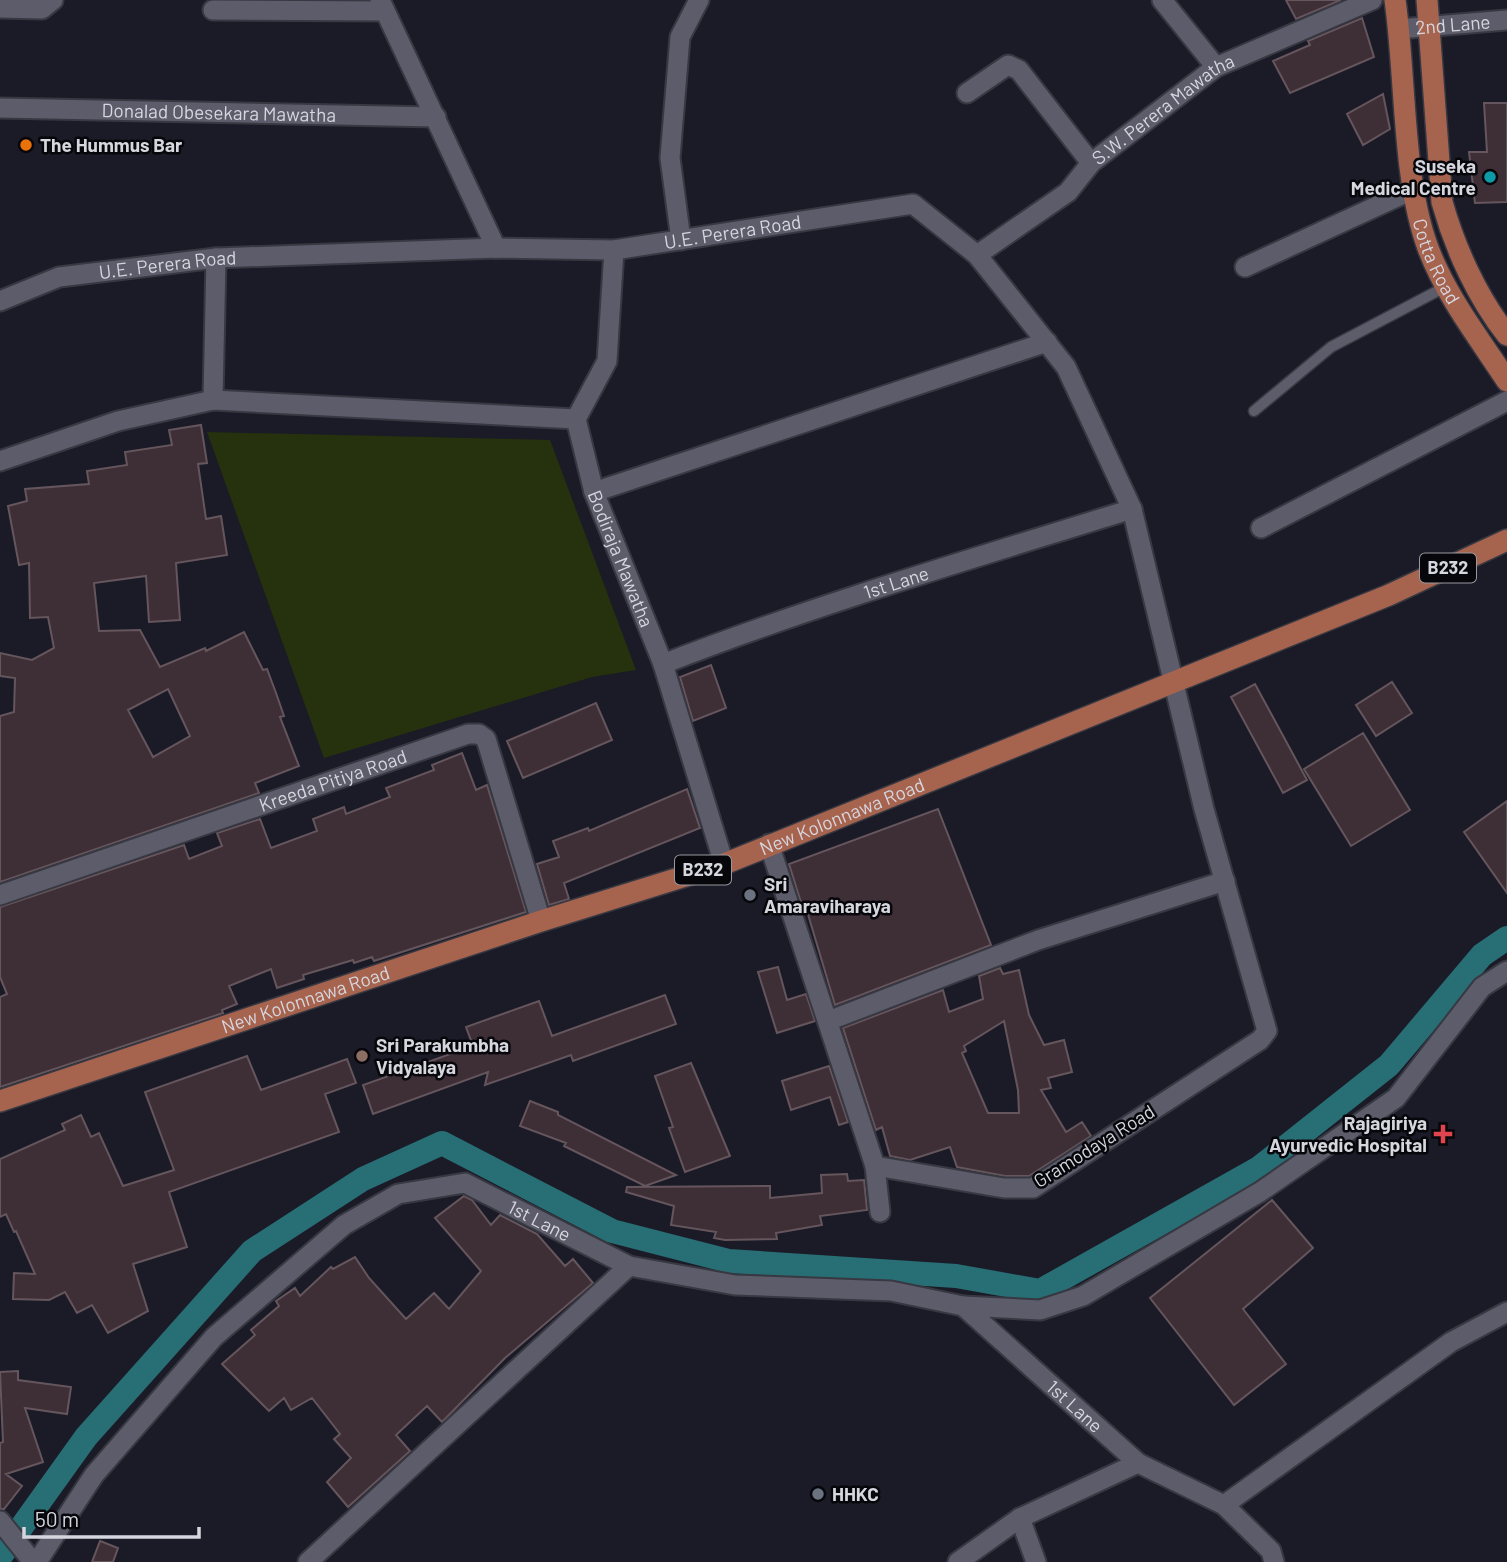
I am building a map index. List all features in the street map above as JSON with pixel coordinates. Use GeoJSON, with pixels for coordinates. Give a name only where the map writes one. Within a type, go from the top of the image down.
{"type":"FeatureCollection","features":[{"type":"Feature","properties":{"kind":"main road","name":"Cotta Road"},"geometry":{"type":"LineString","coordinates":[[1395,0],[1414,189],[1427,246],[1445,287],[1507,381]]}},
{"type":"Feature","properties":{"kind":"main road","name":"Cotta Road"},"geometry":{"type":"LineString","coordinates":[[1427,0],[1431,24],[1442,202],[1450,231],[1492,316],[1507,335]]}},
{"type":"Feature","properties":{"kind":"main road","name":"New Kolonnawa Road"},"geometry":{"type":"LineString","coordinates":[[0,1101],[541,920],[724,864],[1173,680],[1389,595],[1507,540]]}},
{"type":"Feature","properties":{"kind":"street"},"geometry":{"type":"LineString","coordinates":[[1,8],[42,9],[53,0]]}},
{"type":"Feature","properties":{"kind":"street"},"geometry":{"type":"LineString","coordinates":[[681,240],[670,158],[680,37],[699,0]]}},
{"type":"Feature","properties":{"kind":"street"},"geometry":{"type":"LineString","coordinates":[[1163,0],[1216,67]]}},
{"type":"Feature","properties":{"kind":"street","name":"S.W. Perera Mawatha"},"geometry":{"type":"LineString","coordinates":[[977,256],[1068,192],[1091,163],[1216,67],[1372,0]]}},
{"type":"Feature","properties":{"kind":"street"},"geometry":{"type":"LineString","coordinates":[[213,10],[382,5],[496,248]]}},
{"type":"Feature","properties":{"kind":"street","name":"2nd Lane"},"geometry":{"type":"LineString","coordinates":[[1399,29],[1431,24],[1507,20]]}},
{"type":"Feature","properties":{"kind":"street"},"geometry":{"type":"LineString","coordinates":[[967,93],[1008,65],[1019,70],[1091,163]]}},
{"type":"Feature","properties":{"kind":"street","name":"Donalad Obesekara Mawatha"},"geometry":{"type":"LineString","coordinates":[[0,108],[436,117]]}},
{"type":"Feature","properties":{"kind":"street"},"geometry":{"type":"LineString","coordinates":[[1245,267],[1414,189]]}},
{"type":"Feature","properties":{"kind":"street","name":"U.E. Perera Road"},"geometry":{"type":"LineString","coordinates":[[0,301],[59,277],[216,258],[496,248],[614,250],[913,204],[977,256],[1066,367],[1132,509],[1173,680]]}},
{"type":"Feature","properties":{"kind":"street"},"geometry":{"type":"LineString","coordinates":[[0,461],[118,421],[213,400],[576,419],[607,361],[614,250]]}},
{"type":"Feature","properties":{"kind":"street"},"geometry":{"type":"LineString","coordinates":[[213,400],[216,258]]}},
{"type":"Feature","properties":{"kind":"street"},"geometry":{"type":"LineString","coordinates":[[594,492],[1047,342]]}},
{"type":"Feature","properties":{"kind":"street"},"geometry":{"type":"LineString","coordinates":[[1261,528],[1507,401]]}},
{"type":"Feature","properties":{"kind":"street","name":"Bodiraja Mawatha"},"geometry":{"type":"LineString","coordinates":[[576,419],[594,492],[663,664],[724,864]]}},
{"type":"Feature","properties":{"kind":"street","name":"1st Lane"},"geometry":{"type":"LineString","coordinates":[[663,664],[854,596],[1132,509]]}},
{"type":"Feature","properties":{"kind":"street","name":"Gramodaya Road"},"geometry":{"type":"LineString","coordinates":[[875,1166],[1004,1188],[1033,1188],[1260,1040],[1267,1031],[1224,881],[1173,680]]}},
{"type":"Feature","properties":{"kind":"street","name":"Kreeda Pitiya Road"},"geometry":{"type":"LineString","coordinates":[[0,895],[468,734],[479,734],[486,739],[541,920]]}},
{"type":"Feature","properties":{"kind":"street"},"geometry":{"type":"LineString","coordinates":[[769,844],[875,1166],[880,1212]]}},
{"type":"Feature","properties":{"kind":"street"},"geometry":{"type":"LineString","coordinates":[[828,1021],[1038,940],[1224,881]]}},
{"type":"Feature","properties":{"kind":"street"},"geometry":{"type":"LineString","coordinates":[[963,1306],[1040,1310],[1083,1296],[1260,1192],[1396,1098],[1482,987],[1507,971]]}},
{"type":"Feature","properties":{"kind":"street","name":"1st Lane"},"geometry":{"type":"LineString","coordinates":[[35,1562],[94,1475],[214,1337],[344,1226],[398,1194],[465,1183],[629,1266],[735,1284],[891,1291],[963,1306],[1138,1463],[1224,1506],[1271,1551],[1274,1562]]}},
{"type":"Feature","properties":{"kind":"street"},"geometry":{"type":"LineString","coordinates":[[308,1562],[629,1266]]}},
{"type":"Feature","properties":{"kind":"street"},"geometry":{"type":"LineString","coordinates":[[1224,1506],[1451,1342],[1507,1312]]}},
{"type":"Feature","properties":{"kind":"street"},"geometry":{"type":"LineString","coordinates":[[958,1562],[1020,1518],[1138,1463]]}},
{"type":"Feature","properties":{"kind":"street"},"geometry":{"type":"LineString","coordinates":[[1020,1518],[1036,1562]]}},
{"type":"Feature","properties":{"kind":"street"},"geometry":{"type":"LineString","coordinates":[[0,1521],[35,1562]]}},
{"type":"Feature","properties":{"kind":"lane"},"geometry":{"type":"LineString","coordinates":[[1254,411],[1331,347],[1445,287]]}},
{"type":"Feature","properties":{"kind":"green space"},"geometry":{"type":"Polygon","coordinates":[[[207,432],[550,440],[636,670],[592,677],[324,758],[207,432]]]}},
{"type":"Feature","properties":{"kind":"building"},"geometry":{"type":"Polygon","coordinates":[[[1286,0],[1341,0],[1296,19],[1286,0]]]}},
{"type":"Feature","properties":{"kind":"building"},"geometry":{"type":"Polygon","coordinates":[[[1362,18],[1374,57],[1290,93],[1273,61],[1310,45],[1308,41],[1362,18]]]}},
{"type":"Feature","properties":{"kind":"building"},"geometry":{"type":"Polygon","coordinates":[[[1383,94],[1390,129],[1363,145],[1347,114],[1383,94]]]}},
{"type":"Feature","properties":{"kind":"building","name":"Suseka Medical Centre"},"geometry":{"type":"Polygon","coordinates":[[[1484,103],[1507,103],[1507,202],[1475,203],[1469,152],[1487,152],[1484,103]]]}},
{"type":"Feature","properties":{"kind":"building"},"geometry":{"type":"Polygon","coordinates":[[[201,425],[207,463],[198,464],[206,519],[221,516],[227,555],[176,563],[180,620],[149,622],[146,576],[94,583],[99,631],[140,630],[160,667],[205,648],[206,651],[244,632],[263,670],[267,669],[284,716],[280,717],[299,766],[255,783],[259,793],[0,882],[0,716],[14,712],[15,678],[0,676],[0,653],[32,660],[54,648],[48,617],[30,618],[29,563],[19,565],[8,506],[27,501],[25,489],[89,484],[87,471],[127,465],[125,452],[172,445],[169,430],[201,425]],[[168,689],[128,710],[153,757],[190,736],[168,689]]]}},
{"type":"Feature","properties":{"kind":"building"},"geometry":{"type":"Polygon","coordinates":[[[711,665],[726,708],[693,721],[680,677],[711,665]]]}},
{"type":"Feature","properties":{"kind":"building"},"geometry":{"type":"Polygon","coordinates":[[[1392,682],[1412,713],[1376,736],[1356,705],[1392,682]]]}},
{"type":"Feature","properties":{"kind":"building"},"geometry":{"type":"Polygon","coordinates":[[[1255,684],[1307,780],[1283,793],[1231,697],[1255,684]]]}},
{"type":"Feature","properties":{"kind":"building"},"geometry":{"type":"Polygon","coordinates":[[[596,703],[612,740],[523,778],[507,741],[596,703]]]}},
{"type":"Feature","properties":{"kind":"building"},"geometry":{"type":"Polygon","coordinates":[[[1363,733],[1410,810],[1351,846],[1304,769],[1363,733]]]}},
{"type":"Feature","properties":{"kind":"building"},"geometry":{"type":"Polygon","coordinates":[[[462,753],[476,790],[487,785],[526,912],[374,961],[372,957],[354,963],[353,960],[303,975],[304,979],[277,988],[271,969],[229,986],[237,1004],[222,1010],[223,1013],[0,1087],[0,997],[7,994],[0,977],[0,907],[184,845],[189,859],[222,846],[217,833],[260,819],[271,848],[317,831],[313,819],[344,807],[346,814],[390,797],[386,788],[434,770],[432,765],[462,753]]]}},
{"type":"Feature","properties":{"kind":"building"},"geometry":{"type":"Polygon","coordinates":[[[687,789],[700,828],[564,883],[569,899],[549,905],[537,864],[559,857],[553,841],[588,828],[589,831],[687,789]]]}},
{"type":"Feature","properties":{"kind":"building"},"geometry":{"type":"Polygon","coordinates":[[[1507,801],[1507,893],[1464,832],[1507,801]]]}},
{"type":"Feature","properties":{"kind":"building"},"geometry":{"type":"Polygon","coordinates":[[[938,809],[991,945],[835,1005],[807,911],[804,912],[789,864],[938,809]]]}},
{"type":"Feature","properties":{"kind":"building"},"geometry":{"type":"Polygon","coordinates":[[[778,967],[787,1000],[806,994],[815,1021],[777,1033],[758,972],[778,967]]]}},
{"type":"Feature","properties":{"kind":"building"},"geometry":{"type":"Polygon","coordinates":[[[1000,968],[1003,974],[1019,970],[1029,1015],[1044,1045],[1064,1040],[1072,1072],[1048,1078],[1051,1088],[1041,1090],[1066,1132],[1082,1122],[1091,1136],[1029,1176],[1005,1176],[957,1167],[950,1147],[910,1160],[890,1156],[882,1127],[876,1130],[843,1028],[943,990],[949,1012],[983,999],[979,976],[1000,968]],[[1004,1021],[964,1046],[966,1051],[962,1053],[988,1113],[1019,1113],[1018,1090],[1004,1021]]]}},
{"type":"Feature","properties":{"kind":"building"},"geometry":{"type":"Polygon","coordinates":[[[665,995],[676,1024],[573,1061],[571,1055],[485,1085],[488,1072],[373,1114],[363,1085],[473,1046],[466,1027],[539,1001],[552,1036],[665,995]]]}},
{"type":"Feature","properties":{"kind":"building"},"geometry":{"type":"Polygon","coordinates":[[[247,1056],[261,1090],[347,1059],[356,1083],[325,1094],[339,1132],[169,1192],[187,1247],[133,1264],[148,1311],[108,1333],[92,1305],[77,1313],[65,1292],[49,1300],[13,1299],[14,1273],[35,1274],[6,1214],[0,1217],[0,1159],[65,1130],[62,1124],[81,1115],[91,1137],[99,1133],[123,1186],[174,1170],[145,1092],[247,1056]]]}},
{"type":"Feature","properties":{"kind":"building"},"geometry":{"type":"Polygon","coordinates":[[[691,1063],[730,1156],[685,1172],[669,1128],[673,1127],[655,1076],[691,1063]]]}},
{"type":"Feature","properties":{"kind":"building"},"geometry":{"type":"Polygon","coordinates":[[[829,1066],[848,1122],[839,1125],[830,1097],[791,1110],[782,1081],[829,1066]]]}},
{"type":"Feature","properties":{"kind":"building"},"geometry":{"type":"Polygon","coordinates":[[[530,1101],[558,1112],[558,1115],[676,1175],[645,1186],[564,1146],[566,1143],[520,1126],[530,1101]]]}},
{"type":"Feature","properties":{"kind":"building"},"geometry":{"type":"Polygon","coordinates":[[[847,1174],[848,1181],[864,1180],[867,1210],[820,1216],[822,1225],[776,1233],[777,1239],[725,1240],[714,1238],[716,1232],[671,1225],[674,1206],[626,1192],[627,1187],[770,1186],[770,1198],[822,1193],[821,1175],[847,1174]]]}},
{"type":"Feature","properties":{"kind":"building"},"geometry":{"type":"Polygon","coordinates":[[[464,1196],[472,1200],[491,1225],[500,1215],[537,1234],[565,1266],[573,1259],[593,1283],[505,1358],[442,1422],[427,1406],[396,1435],[410,1451],[348,1507],[327,1482],[351,1458],[334,1439],[340,1434],[312,1398],[291,1410],[284,1398],[269,1411],[222,1364],[255,1335],[251,1330],[279,1306],[276,1301],[295,1288],[300,1296],[331,1267],[333,1269],[355,1257],[369,1278],[406,1319],[434,1293],[449,1309],[481,1271],[435,1218],[464,1196]]]}},
{"type":"Feature","properties":{"kind":"building"},"geometry":{"type":"Polygon","coordinates":[[[1272,1200],[1313,1248],[1243,1309],[1286,1364],[1234,1405],[1150,1298],[1272,1200]]]}},
{"type":"Feature","properties":{"kind":"building"},"geometry":{"type":"Polygon","coordinates":[[[18,1371],[18,1380],[71,1387],[67,1414],[25,1408],[43,1462],[6,1474],[22,1486],[4,1509],[0,1509],[0,1443],[3,1442],[0,1372],[18,1371]]]}},
{"type":"Feature","properties":{"kind":"building"},"geometry":{"type":"Polygon","coordinates":[[[100,1541],[118,1548],[113,1562],[92,1562],[100,1541]]]}},
{"type":"Feature","properties":{"kind":"waterway"},"geometry":{"type":"LineString","coordinates":[[0,1557],[86,1437],[252,1251],[363,1179],[442,1143],[612,1231],[729,1261],[956,1276],[1040,1291],[1259,1168],[1389,1065],[1482,955],[1507,938]]}},
{"type":"Feature","properties":{"kind":"place","name":"The Hummus Bar"},"geometry":{"type":"Point","coordinates":[26,145]}},
{"type":"Feature","properties":{"kind":"place","name":"Suseka Medical Centre"},"geometry":{"type":"Point","coordinates":[1490,177]}},
{"type":"Feature","properties":{"kind":"place","name":"Sri Amaraviharaya"},"geometry":{"type":"Point","coordinates":[750,895]}},
{"type":"Feature","properties":{"kind":"place","name":"Sri Parakumbha Vidyalaya"},"geometry":{"type":"Point","coordinates":[362,1056]}},
{"type":"Feature","properties":{"kind":"place","name":"Rajagiriya Ayurvedic Hospital"},"geometry":{"type":"Point","coordinates":[1443,1134]}},
{"type":"Feature","properties":{"kind":"place","name":"HHKC"},"geometry":{"type":"Point","coordinates":[818,1494]}}]}
